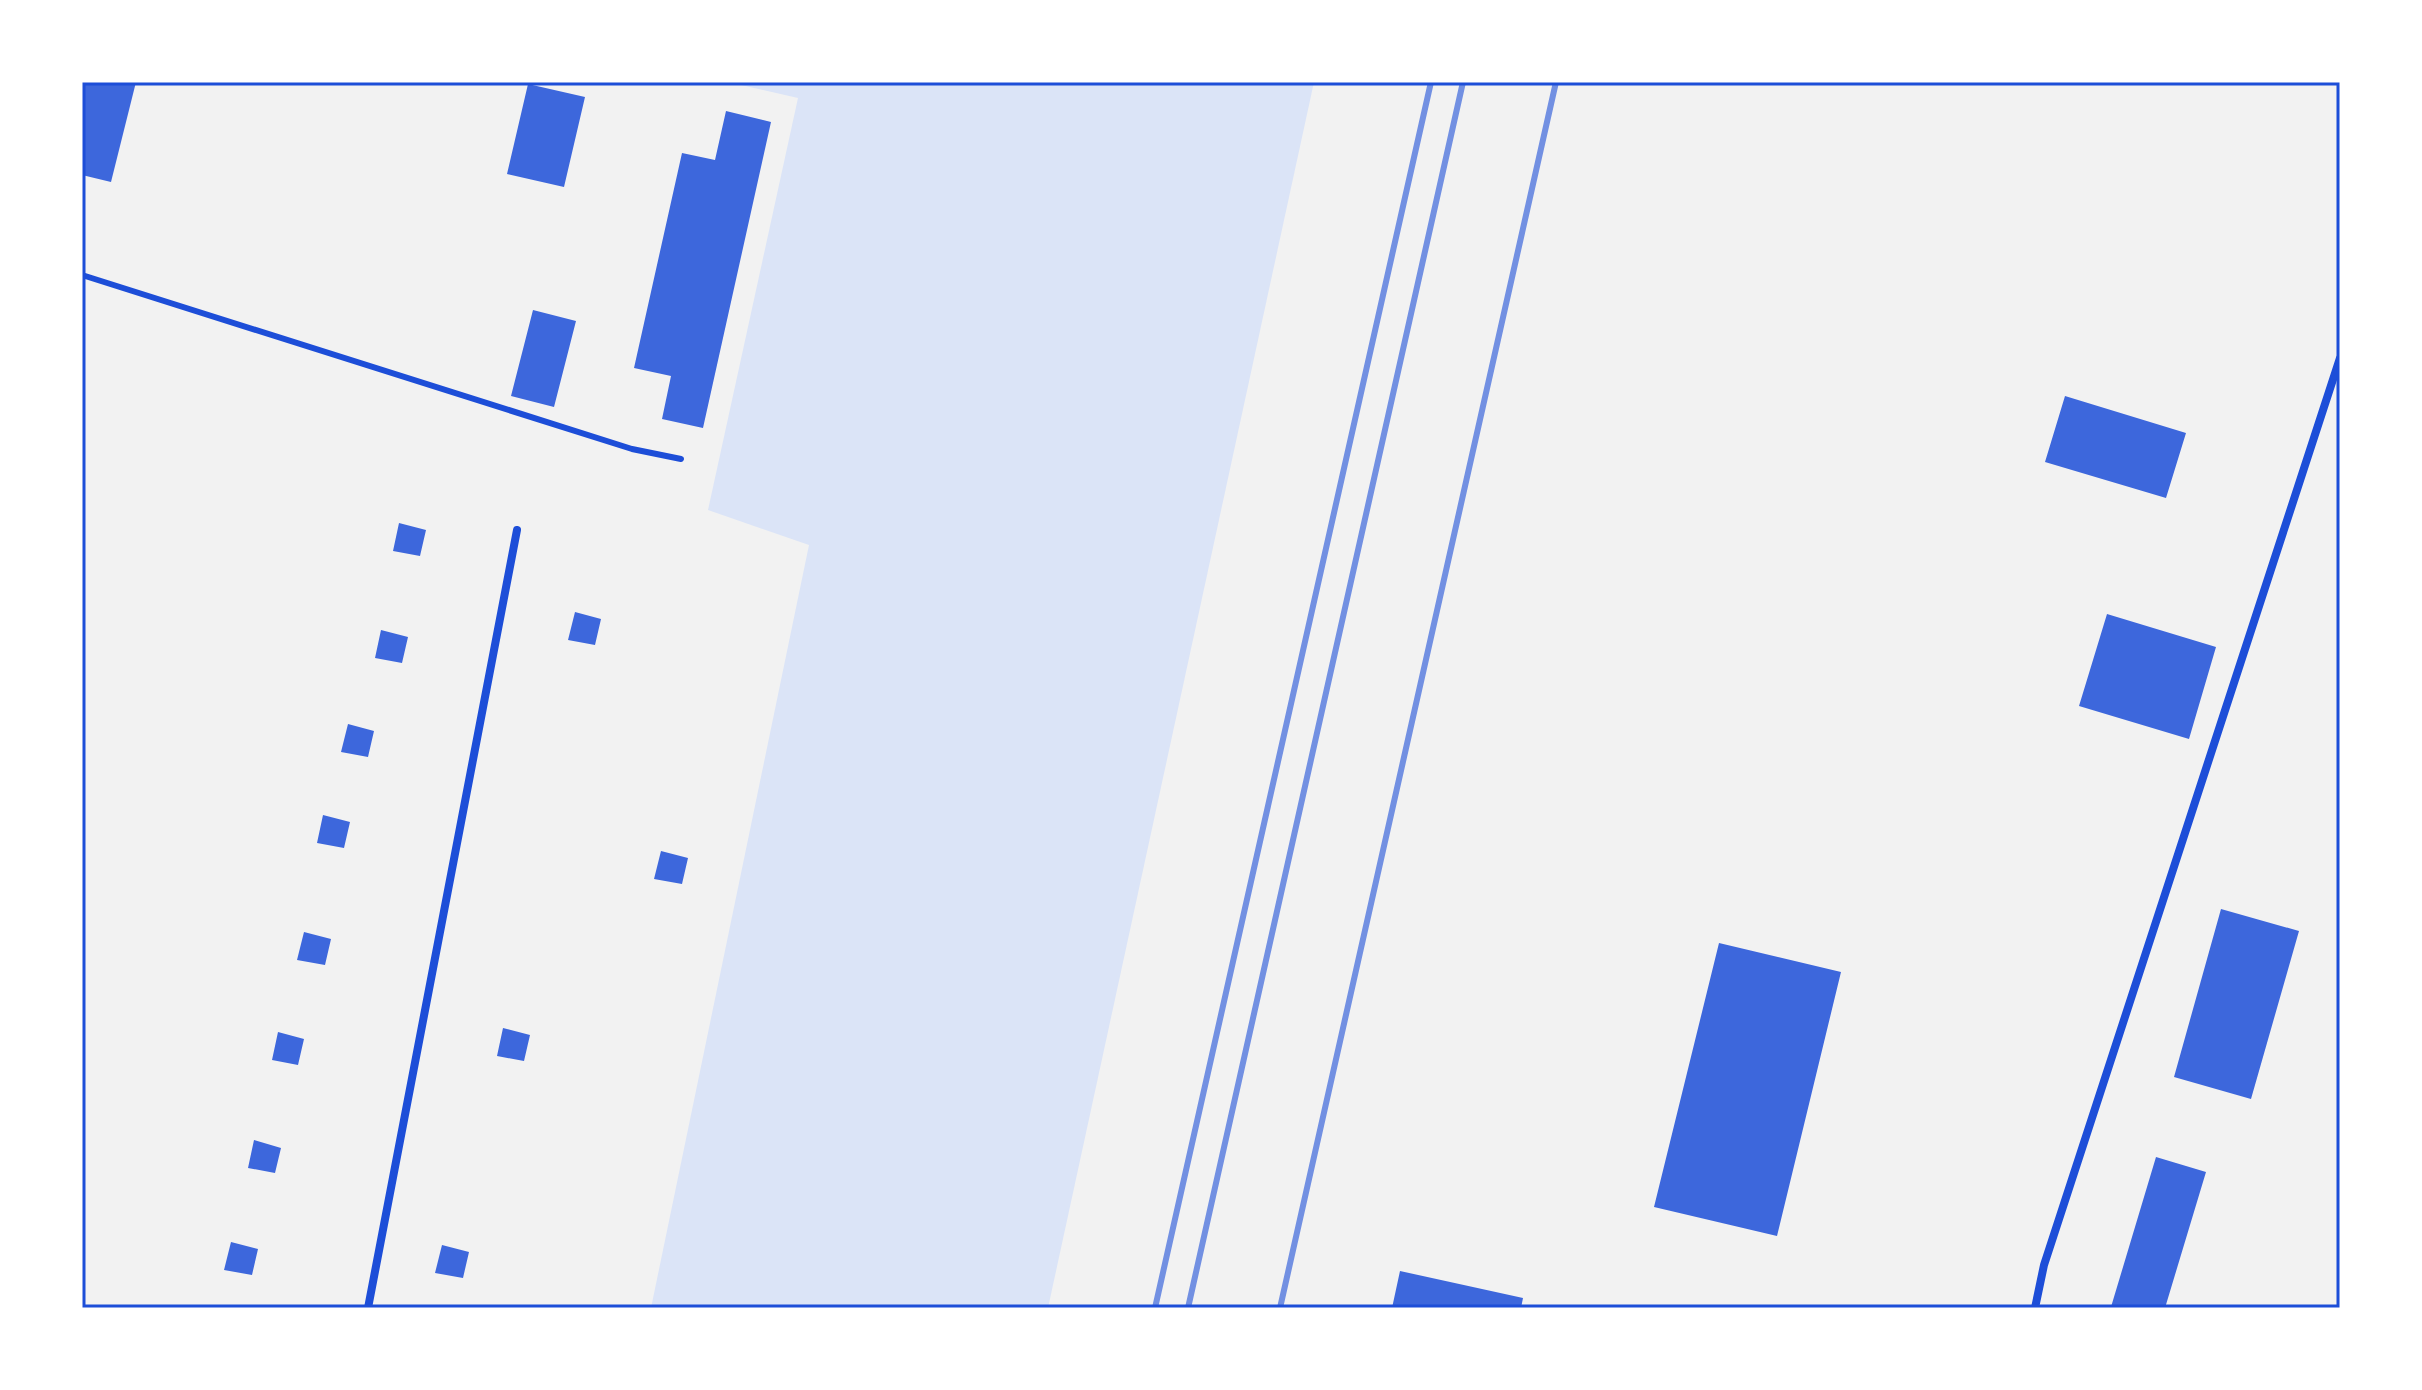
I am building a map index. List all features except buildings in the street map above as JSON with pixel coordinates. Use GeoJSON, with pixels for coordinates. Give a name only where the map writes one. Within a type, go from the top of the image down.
{"type":"FeatureCollection","features":[{"type":"Feature","properties":{"kind":"street"},"geometry":{"type":"LineString","coordinates":[[2035,1308],[2044,1265],[2340,358]]}},
{"type":"Feature","properties":{"kind":"street"},"geometry":{"type":"LineString","coordinates":[[368,1308],[517,530]]}},
{"type":"Feature","properties":{"kind":"lane"},"geometry":{"type":"LineString","coordinates":[[82,275],[632,449],[681,459]]}},
{"type":"Feature","properties":{"kind":"shaded area"},"geometry":{"type":"Polygon","coordinates":[[[728,82],[1314,82],[1048,1308],[651,1308],[809,545],[708,510],[798,98],[728,82]]]}},
{"type":"Feature","properties":{"kind":"railway"},"geometry":{"type":"LineString","coordinates":[[1155,1308],[1431,82]]}},
{"type":"Feature","properties":{"kind":"railway"},"geometry":{"type":"LineString","coordinates":[[1188,1308],[1463,82]]}},
{"type":"Feature","properties":{"kind":"railway"},"geometry":{"type":"LineString","coordinates":[[1280,1308],[1556,82]]}}]}
